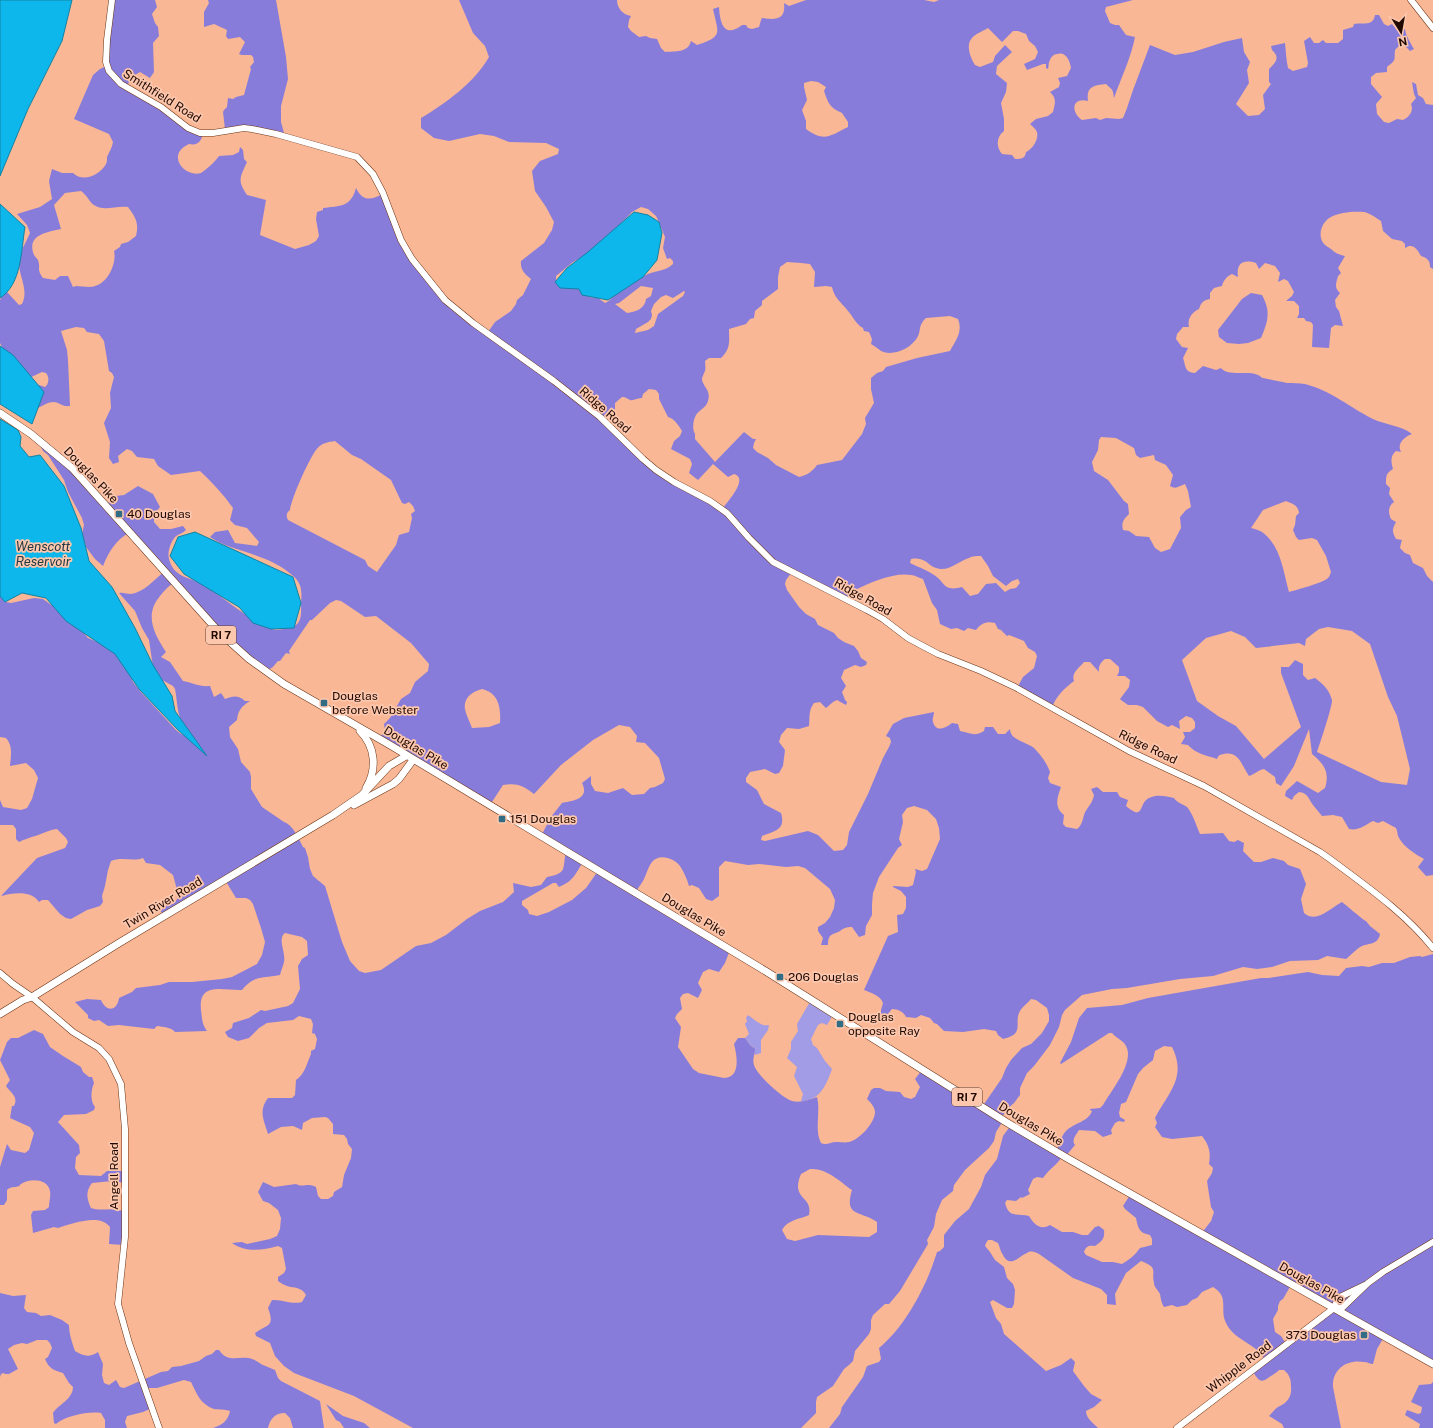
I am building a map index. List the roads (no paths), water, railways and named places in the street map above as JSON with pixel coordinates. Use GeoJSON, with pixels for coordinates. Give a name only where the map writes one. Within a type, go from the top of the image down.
{"type":"FeatureCollection","features":[{"type":"Feature","properties":{"kind":"main road","name":"Douglas Pike"},"geometry":{"type":"LineString","coordinates":[[0,413],[31,434],[72,468],[228,641],[272,676],[762,969],[1006,1122],[1073,1162],[1433,1364]]}},
{"type":"Feature","properties":{"kind":"main road"},"geometry":{"type":"LineString","coordinates":[[351,724],[367,739],[374,759],[370,781],[362,795]]}},
{"type":"Feature","properties":{"kind":"main road","name":"Twin River Road"},"geometry":{"type":"LineString","coordinates":[[0,1014],[23,1000],[32,997],[85,963],[337,812],[362,795],[389,766],[410,758]]}},
{"type":"Feature","properties":{"kind":"main road","name":"Twin River Road"},"geometry":{"type":"LineString","coordinates":[[337,812],[361,802],[393,784],[399,779],[410,758]]}},
{"type":"Feature","properties":{"kind":"street","name":"Smithfield Road"},"geometry":{"type":"LineString","coordinates":[[112,0],[106,62],[109,72],[121,84],[161,107],[188,128],[200,133],[213,133],[244,128],[264,131],[352,154],[357,156],[367,167]]}},
{"type":"Feature","properties":{"kind":"street"},"geometry":{"type":"LineString","coordinates":[[1411,0],[1417,10],[1433,28]]}},
{"type":"Feature","properties":{"kind":"street","name":"Ridge Road"},"geometry":{"type":"LineString","coordinates":[[367,167],[373,174],[383,193],[401,240],[412,259],[445,300],[480,328],[600,417],[656,470],[674,482],[710,501],[727,513],[773,562],[871,612],[919,644],[938,654],[981,671],[1015,687],[1129,751],[1204,786],[1320,852],[1401,914],[1433,948]]}},
{"type":"Feature","properties":{"kind":"street","name":"Angell Road"},"geometry":{"type":"LineString","coordinates":[[0,973],[32,997],[73,1032],[99,1048],[114,1067],[121,1084],[125,1129],[125,1231],[118,1304],[129,1343],[159,1428]]}},
{"type":"Feature","properties":{"kind":"street","name":"Whipple Road"},"geometry":{"type":"LineString","coordinates":[[1177,1428],[1334,1308],[1338,1298],[1365,1285],[1383,1272],[1433,1242]]}},
{"type":"Feature","properties":{"kind":"street","name":"Whipple Road"},"geometry":{"type":"LineString","coordinates":[[1334,1308],[1340,1309],[1347,1304],[1365,1285]]}},
{"type":"Feature","properties":{"kind":"water"},"geometry":{"type":"Polygon","coordinates":[[[0,0],[72,0],[62,41],[28,109],[0,176],[0,0]]]}},
{"type":"Feature","properties":{"kind":"water"},"geometry":{"type":"Polygon","coordinates":[[[0,204],[25,227],[17,275],[13,284],[0,298],[0,204]]]}},
{"type":"Feature","properties":{"kind":"water"},"geometry":{"type":"Polygon","coordinates":[[[634,212],[648,215],[659,222],[662,233],[657,260],[643,277],[608,300],[582,295],[579,289],[560,288],[555,282],[567,268],[634,212]]]}},
{"type":"Feature","properties":{"kind":"water"},"geometry":{"type":"Polygon","coordinates":[[[0,346],[13,355],[44,392],[32,424],[0,404],[0,346]]]}},
{"type":"Feature","properties":{"kind":"water","name":"Wenscott Reservoir"},"geometry":{"type":"Polygon","coordinates":[[[0,419],[18,430],[21,437],[20,446],[29,457],[40,455],[64,486],[81,528],[89,561],[112,587],[135,628],[153,665],[172,696],[175,711],[207,756],[178,730],[139,689],[115,654],[66,621],[46,598],[22,593],[5,602],[0,596],[0,419]]]}},
{"type":"Feature","properties":{"kind":"water"},"geometry":{"type":"Polygon","coordinates":[[[195,532],[293,577],[301,603],[294,628],[271,629],[253,623],[239,607],[184,574],[170,556],[178,537],[195,532]]]}},
{"type":"Feature","properties":{"kind":"place","name":"40 Douglas"},"geometry":{"type":"Point","coordinates":[119,514]}},
{"type":"Feature","properties":{"kind":"place","name":"Douglas before Webster"},"geometry":{"type":"Point","coordinates":[324,703]}},
{"type":"Feature","properties":{"kind":"place","name":"151 Douglas"},"geometry":{"type":"Point","coordinates":[502,819]}},
{"type":"Feature","properties":{"kind":"place","name":"206 Douglas"},"geometry":{"type":"Point","coordinates":[780,977]}},
{"type":"Feature","properties":{"kind":"place","name":"Douglas opposite Ray"},"geometry":{"type":"Point","coordinates":[840,1024]}},
{"type":"Feature","properties":{"kind":"place","name":"373 Douglas"},"geometry":{"type":"Point","coordinates":[1364,1335]}}]}
